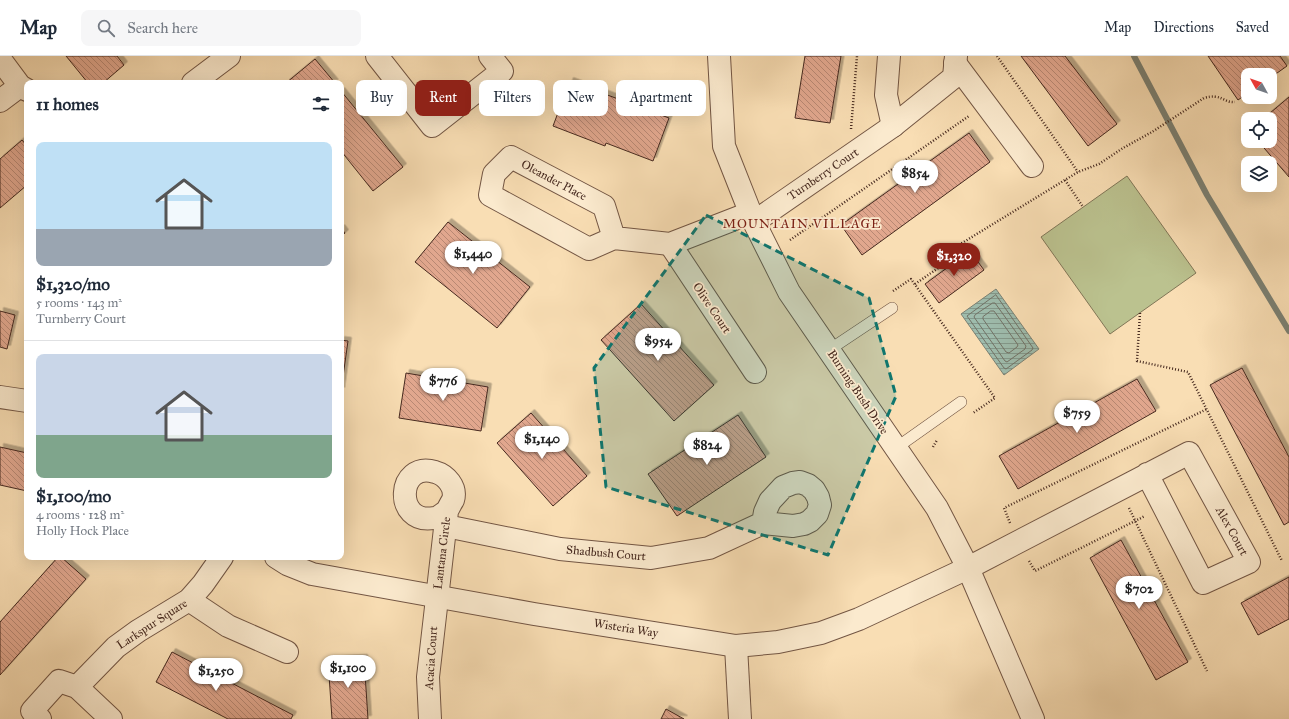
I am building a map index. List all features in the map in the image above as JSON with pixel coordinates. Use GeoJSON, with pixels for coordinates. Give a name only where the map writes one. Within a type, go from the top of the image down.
{"type":"FeatureCollection","features":[{"type":"Feature","properties":{"kind":"street"},"geometry":{"type":"LineString","coordinates":[[197,80],[229,56]]}},
{"type":"Feature","properties":{"kind":"street"},"geometry":{"type":"LineString","coordinates":[[377,56],[432,126],[502,71],[490,56]]}},
{"type":"Feature","properties":{"kind":"street","name":"Burning Bush Drive"},"geometry":{"type":"LineString","coordinates":[[719,56],[724,146],[752,217],[789,292],[937,508],[968,568],[1033,719]]}},
{"type":"Feature","properties":{"kind":"street"},"geometry":{"type":"LineString","coordinates":[[889,56],[886,95],[893,126]]}},
{"type":"Feature","properties":{"kind":"street"},"geometry":{"type":"LineString","coordinates":[[0,58],[24,88],[0,101]]}},
{"type":"Feature","properties":{"kind":"street","name":"Turnberry Court"},"geometry":{"type":"LineString","coordinates":[[752,217],[893,126],[954,77],[956,59]]}},
{"type":"Feature","properties":{"kind":"street","name":"Turnberry Court"},"geometry":{"type":"LineString","coordinates":[[956,59],[986,104],[1032,166]]}},
{"type":"Feature","properties":{"kind":"street","name":"Oleander Place"},"geometry":{"type":"LineString","coordinates":[[614,238],[604,206],[597,202],[511,157],[494,174],[490,195],[589,249],[614,238],[670,244],[752,217]]}},
{"type":"Feature","properties":{"kind":"street","name":"Olive Court"},"geometry":{"type":"LineString","coordinates":[[670,244],[755,372]]}},
{"type":"Feature","properties":{"kind":"street"},"geometry":{"type":"LineString","coordinates":[[0,396],[24,400]]}},
{"type":"Feature","properties":{"kind":"street","name":"Alex Court"},"geometry":{"type":"LineString","coordinates":[[968,568],[1147,474],[1189,453],[1249,562],[1203,583],[1147,474]]}},
{"type":"Feature","properties":{"kind":"street","name":"Shadbush Court"},"geometry":{"type":"LineString","coordinates":[[447,518],[560,549],[650,558],[709,548],[763,523]]}},
{"type":"Feature","properties":{"kind":"street","name":"Lantana Circle"},"geometry":{"type":"LineString","coordinates":[[437,596],[447,518]]}},
{"type":"Feature","properties":{"kind":"street","name":"Larkspur Square"},"geometry":{"type":"LineString","coordinates":[[77,687],[116,647],[138,631],[189,600],[203,584],[220,560]]}},
{"type":"Feature","properties":{"kind":"street","name":"Wisteria Way"},"geometry":{"type":"LineString","coordinates":[[281,560],[312,574],[534,614],[736,646],[778,642],[821,633],[860,619],[968,568]]}},
{"type":"Feature","properties":{"kind":"street","name":"Acacia Court"},"geometry":{"type":"LineString","coordinates":[[430,719],[428,677],[437,596]]}},
{"type":"Feature","properties":{"kind":"street"},"geometry":{"type":"LineString","coordinates":[[189,600],[228,626],[287,652]]}},
{"type":"Feature","properties":{"kind":"street"},"geometry":{"type":"LineString","coordinates":[[736,646],[740,719]]}},
{"type":"Feature","properties":{"kind":"street"},"geometry":{"type":"LineString","coordinates":[[40,719],[32,711],[59,681],[77,687],[110,719]]}},
{"type":"Feature","properties":{"kind":"lane"},"geometry":{"type":"LineString","coordinates":[[829,350],[892,308]]}},
{"type":"Feature","properties":{"kind":"lane"},"geometry":{"type":"LineString","coordinates":[[896,448],[961,402]]}},
{"type":"Feature","properties":{"kind":"path"},"geometry":{"type":"LineString","coordinates":[[850,132],[857,56]]}},
{"type":"Feature","properties":{"kind":"path"},"geometry":{"type":"LineString","coordinates":[[997,56],[1078,172]]}},
{"type":"Feature","properties":{"kind":"path"},"geometry":{"type":"LineString","coordinates":[[915,284],[947,262],[945,258],[949,251],[1078,172],[1098,164],[1152,132],[1204,98],[1213,96],[1223,98],[1230,102],[1235,102]]}},
{"type":"Feature","properties":{"kind":"path"},"geometry":{"type":"LineString","coordinates":[[790,240],[986,104]]}},
{"type":"Feature","properties":{"kind":"path"},"geometry":{"type":"LineString","coordinates":[[1065,180],[1083,206]]}},
{"type":"Feature","properties":{"kind":"path"},"geometry":{"type":"LineString","coordinates":[[892,292],[911,278],[995,398],[971,415]]}},
{"type":"Feature","properties":{"kind":"path"},"geometry":{"type":"LineString","coordinates":[[1140,313],[1137,361],[1188,372],[1282,561]]}},
{"type":"Feature","properties":{"kind":"path"},"geometry":{"type":"LineString","coordinates":[[1012,526],[1004,508],[1207,409]]}},
{"type":"Feature","properties":{"kind":"path"},"geometry":{"type":"LineString","coordinates":[[933,447],[940,437]]}},
{"type":"Feature","properties":{"kind":"path"},"geometry":{"type":"LineString","coordinates":[[1119,489],[1207,671]]}},
{"type":"Feature","properties":{"kind":"path"},"geometry":{"type":"LineString","coordinates":[[1029,559],[1035,571],[1164,507]]}},
{"type":"Feature","properties":{"kind":"highlighted area"},"geometry":{"type":"Polygon","coordinates":[[[706,215],[869,298],[896,396],[828,555],[606,487],[594,368],[706,215]]]}},
{"type":"Feature","properties":{"kind":"green space"},"geometry":{"type":"Polygon","coordinates":[[[1127,176],[1196,273],[1110,334],[1041,237],[1127,176]]]}},
{"type":"Feature","properties":{"kind":"water"},"geometry":{"type":"Polygon","coordinates":[[[996,289],[1039,349],[1004,375],[961,314],[996,289]]]}},
{"type":"Feature","properties":{"kind":"building"},"geometry":{"type":"Polygon","coordinates":[[[66,56],[117,56],[124,65],[106,80],[86,80],[66,56]]]}},
{"type":"Feature","properties":{"kind":"building"},"geometry":{"type":"Polygon","coordinates":[[[805,56],[841,56],[830,123],[795,118],[805,56]]]}},
{"type":"Feature","properties":{"kind":"building"},"geometry":{"type":"Polygon","coordinates":[[[1021,56],[1065,56],[1117,124],[1088,146],[1021,56]]]}},
{"type":"Feature","properties":{"kind":"building"},"geometry":{"type":"Polygon","coordinates":[[[1208,56],[1280,56],[1287,66],[1277,73],[1277,68],[1241,68],[1241,98],[1238,100],[1208,56]]]}},
{"type":"Feature","properties":{"kind":"building"},"geometry":{"type":"Polygon","coordinates":[[[315,59],[332,80],[290,80],[315,59]]]}},
{"type":"Feature","properties":{"kind":"building"},"geometry":{"type":"Polygon","coordinates":[[[344,95],[356,109],[356,116],[361,116],[403,167],[373,191],[344,155],[344,95]]]}},
{"type":"Feature","properties":{"kind":"building"},"geometry":{"type":"Polygon","coordinates":[[[608,95],[616,98],[616,116],[664,116],[669,118],[653,161],[606,143],[605,146],[553,126],[557,116],[608,116],[608,95]]]}},
{"type":"Feature","properties":{"kind":"building"},"geometry":{"type":"Polygon","coordinates":[[[1289,97],[1289,177],[1277,163],[1277,156],[1271,156],[1264,148],[1277,148],[1277,112],[1271,112],[1289,97]]]}},
{"type":"Feature","properties":{"kind":"building"},"geometry":{"type":"Polygon","coordinates":[[[969,133],[990,162],[862,255],[841,225],[969,133]]]}},
{"type":"Feature","properties":{"kind":"building"},"geometry":{"type":"Polygon","coordinates":[[[22,140],[24,142],[24,188],[0,208],[0,159],[22,140]]]}},
{"type":"Feature","properties":{"kind":"building"},"geometry":{"type":"Polygon","coordinates":[[[448,222],[530,287],[497,328],[415,262],[448,222]]]}},
{"type":"Feature","properties":{"kind":"building"},"geometry":{"type":"Polygon","coordinates":[[[970,251],[984,270],[939,303],[925,284],[970,251]]]}},
{"type":"Feature","properties":{"kind":"building"},"geometry":{"type":"Polygon","coordinates":[[[641,304],[714,385],[674,421],[601,340],[641,304]]]}},
{"type":"Feature","properties":{"kind":"building"},"geometry":{"type":"Polygon","coordinates":[[[0,311],[15,315],[7,349],[0,347],[0,311]]]}},
{"type":"Feature","properties":{"kind":"building"},"geometry":{"type":"Polygon","coordinates":[[[344,340],[348,341],[344,370],[344,340]]]}},
{"type":"Feature","properties":{"kind":"building"},"geometry":{"type":"Polygon","coordinates":[[[1242,368],[1289,457],[1289,522],[1284,525],[1210,385],[1242,368]]]}},
{"type":"Feature","properties":{"kind":"building"},"geometry":{"type":"Polygon","coordinates":[[[406,373],[488,387],[481,431],[399,418],[406,373]]]}},
{"type":"Feature","properties":{"kind":"building"},"geometry":{"type":"Polygon","coordinates":[[[1137,379],[1156,411],[1018,489],[999,456],[1137,379]]]}},
{"type":"Feature","properties":{"kind":"building"},"geometry":{"type":"Polygon","coordinates":[[[531,413],[587,476],[553,506],[497,443],[531,413]]]}},
{"type":"Feature","properties":{"kind":"building"},"geometry":{"type":"Polygon","coordinates":[[[738,415],[766,457],[677,516],[648,474],[738,415]]]}},
{"type":"Feature","properties":{"kind":"building"},"geometry":{"type":"Polygon","coordinates":[[[0,447],[24,452],[24,490],[0,485],[0,447]]]}},
{"type":"Feature","properties":{"kind":"building"},"geometry":{"type":"Polygon","coordinates":[[[1121,540],[1188,662],[1156,680],[1090,558],[1121,540]]]}},
{"type":"Feature","properties":{"kind":"building"},"geometry":{"type":"Polygon","coordinates":[[[55,560],[64,560],[86,579],[0,675],[0,622],[55,560]]]}},
{"type":"Feature","properties":{"kind":"building"},"geometry":{"type":"Polygon","coordinates":[[[1289,577],[1289,619],[1258,635],[1241,603],[1289,577]]]}},
{"type":"Feature","properties":{"kind":"building"},"geometry":{"type":"Polygon","coordinates":[[[172,652],[293,715],[291,719],[228,719],[156,682],[172,652]]]}},
{"type":"Feature","properties":{"kind":"building"},"geometry":{"type":"Polygon","coordinates":[[[364,658],[368,719],[332,719],[328,660],[364,658]]]}},
{"type":"Feature","properties":{"kind":"building"},"geometry":{"type":"Polygon","coordinates":[[[666,709],[684,719],[661,719],[666,709]]]}},
{"type":"Feature","properties":{"kind":"waterway"},"geometry":{"type":"LineString","coordinates":[[1134,56],[1207,195],[1289,331]]}},
{"type":"Feature","properties":{"kind":"district","name":"MOUNTAIN VILLAGE"},"geometry":{"type":"Point","coordinates":[802,224]}}]}
